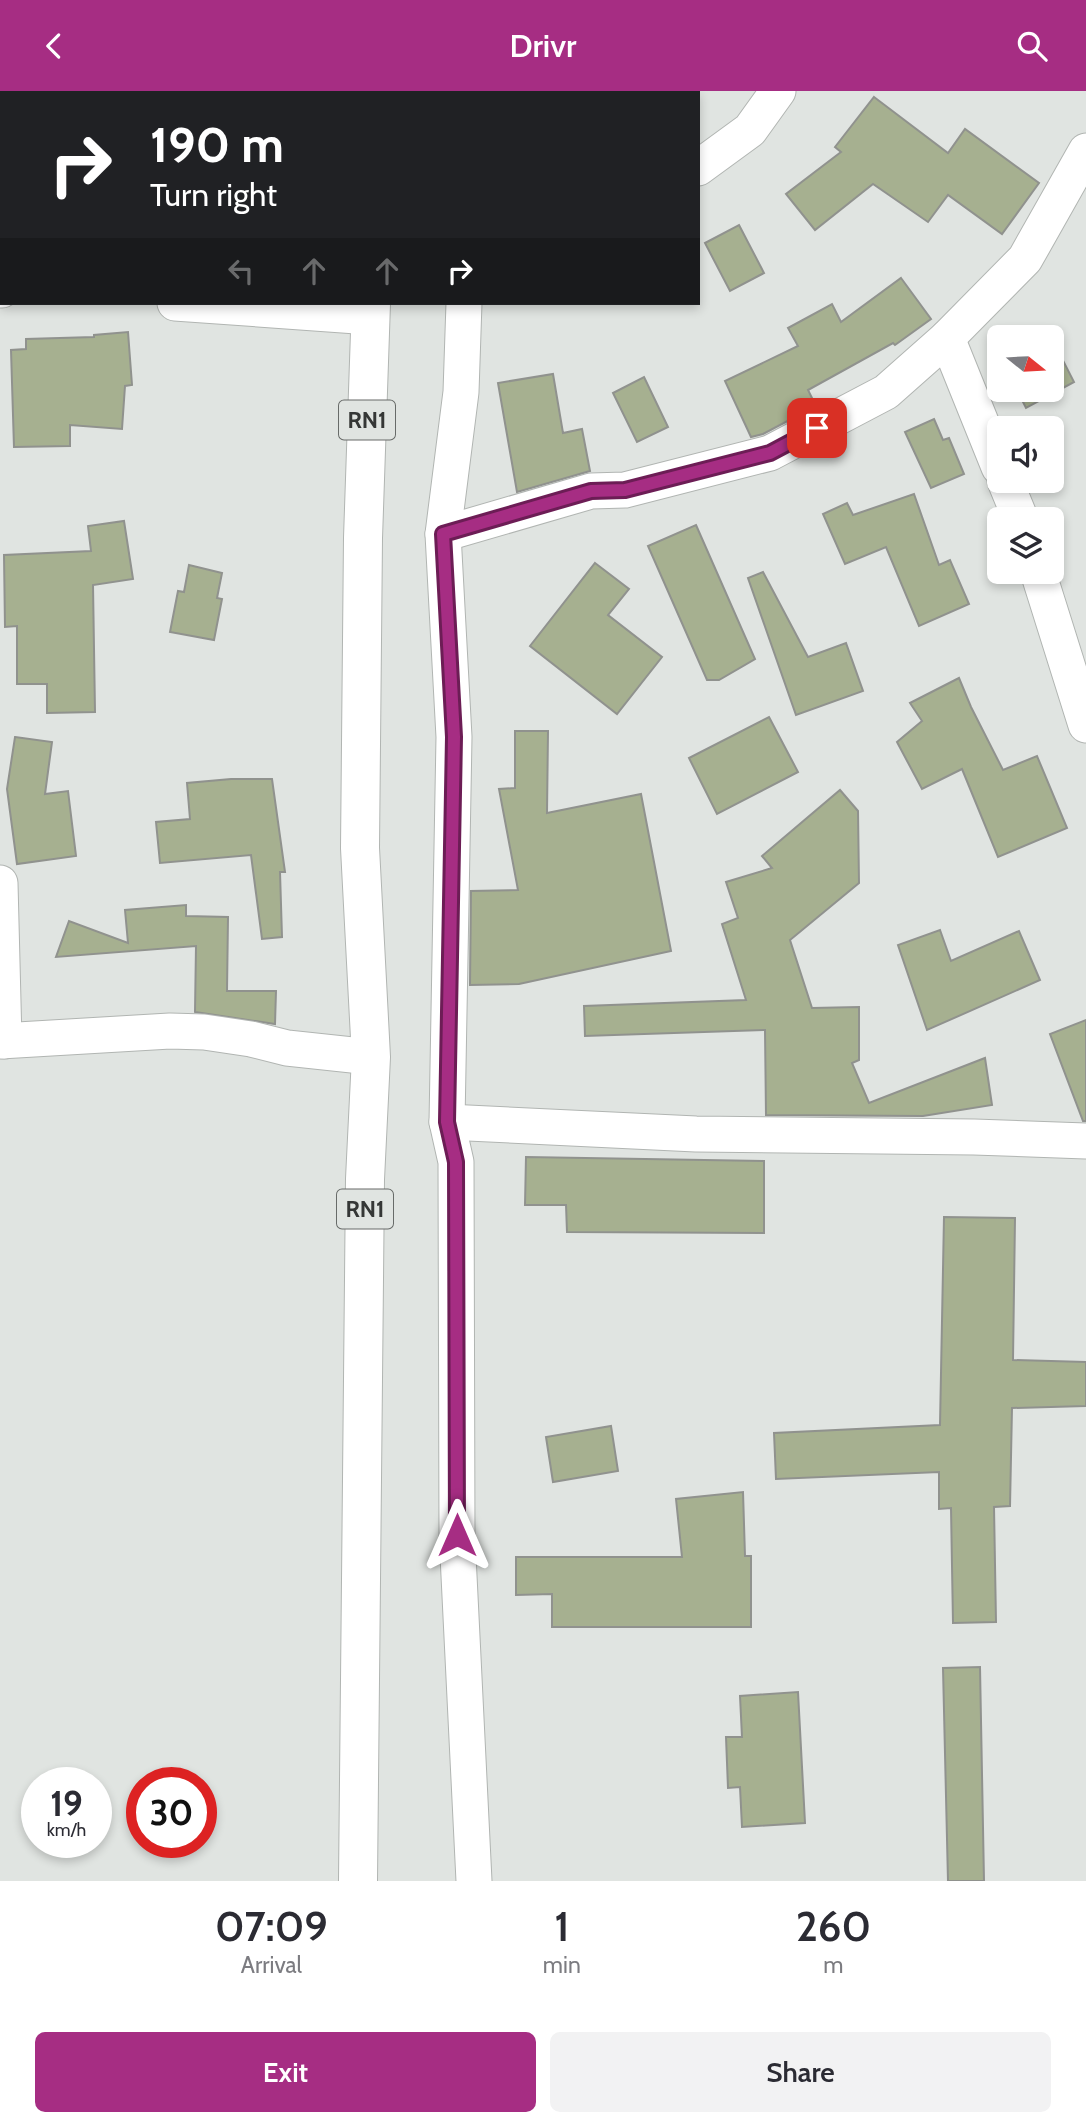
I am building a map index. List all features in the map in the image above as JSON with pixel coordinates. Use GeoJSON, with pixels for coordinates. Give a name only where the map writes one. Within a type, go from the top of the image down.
{"type":"FeatureCollection","features":[{"type":"Feature","properties":{"kind":"highway","name":"RN1"},"geometry":{"type":"LineString","coordinates":[[358,1881],[365,1179],[370,1057],[360,848],[363,538],[371,310]]}},
{"type":"Feature","properties":{"kind":"street"},"geometry":{"type":"LineString","coordinates":[[700,166],[750,130],[778,91]]}},
{"type":"Feature","properties":{"kind":"street"},"geometry":{"type":"LineString","coordinates":[[443,534],[591,491],[625,490],[770,453],[886,391],[947,338],[1025,259],[1086,151]]}},
{"type":"Feature","properties":{"kind":"street"},"geometry":{"type":"LineString","coordinates":[[232,305],[371,310]]}},
{"type":"Feature","properties":{"kind":"street"},"geometry":{"type":"LineString","coordinates":[[464,305],[461,392],[443,534],[454,737],[447,1122],[456,1162],[457,1535],[474,1881]]}},
{"type":"Feature","properties":{"kind":"street"},"geometry":{"type":"LineString","coordinates":[[947,338],[987,437]]}},
{"type":"Feature","properties":{"kind":"street"},"geometry":{"type":"LineString","coordinates":[[1042,584],[1086,725]]}},
{"type":"Feature","properties":{"kind":"street"},"geometry":{"type":"LineString","coordinates":[[0,883],[2,1041],[170,1031],[204,1032],[287,1048],[370,1057]]}},
{"type":"Feature","properties":{"kind":"street"},"geometry":{"type":"LineString","coordinates":[[447,1122],[695,1134],[1086,1141]]}},
{"type":"Feature","properties":{"kind":"building"},"geometry":{"type":"Polygon","coordinates":[[[874,97],[948,153],[965,129],[1039,183],[1002,234],[948,195],[928,222],[873,184],[815,230],[786,194],[841,152],[835,147],[874,97]]]}},
{"type":"Feature","properties":{"kind":"building"},"geometry":{"type":"Polygon","coordinates":[[[739,225],[764,273],[730,291],[705,243],[739,225]]]}},
{"type":"Feature","properties":{"kind":"building"},"geometry":{"type":"Polygon","coordinates":[[[901,278],[931,319],[895,345],[893,343],[808,390],[816,406],[763,434],[751,437],[725,381],[798,346],[788,328],[832,304],[841,322],[901,278]]]}},
{"type":"Feature","properties":{"kind":"building"},"geometry":{"type":"Polygon","coordinates":[[[128,332],[132,385],[125,386],[122,429],[70,425],[70,446],[14,447],[11,350],[26,349],[26,339],[94,337],[128,332]]]}},
{"type":"Feature","properties":{"kind":"building"},"geometry":{"type":"Polygon","coordinates":[[[1064,362],[1074,382],[1064,387],[1064,362]]]}},
{"type":"Feature","properties":{"kind":"building"},"geometry":{"type":"Polygon","coordinates":[[[553,374],[563,433],[582,429],[590,471],[517,492],[498,383],[553,374]]]}},
{"type":"Feature","properties":{"kind":"building"},"geometry":{"type":"Polygon","coordinates":[[[644,377],[668,427],[637,442],[613,393],[644,377]]]}},
{"type":"Feature","properties":{"kind":"building"},"geometry":{"type":"Polygon","coordinates":[[[934,419],[943,440],[949,438],[964,474],[931,488],[905,432],[934,419]]]}},
{"type":"Feature","properties":{"kind":"building"},"geometry":{"type":"Polygon","coordinates":[[[914,494],[939,565],[950,560],[969,604],[919,626],[886,547],[845,564],[823,514],[847,503],[853,515],[914,494]]]}},
{"type":"Feature","properties":{"kind":"building"},"geometry":{"type":"Polygon","coordinates":[[[124,521],[133,579],[93,585],[95,712],[47,713],[47,684],[17,684],[17,626],[5,627],[4,555],[91,551],[88,526],[124,521]]]}},
{"type":"Feature","properties":{"kind":"building"},"geometry":{"type":"Polygon","coordinates":[[[696,525],[755,659],[719,680],[707,680],[648,546],[696,525]]]}},
{"type":"Feature","properties":{"kind":"building"},"geometry":{"type":"Polygon","coordinates":[[[595,563],[629,589],[608,615],[662,657],[617,714],[530,646],[595,563]]]}},
{"type":"Feature","properties":{"kind":"building"},"geometry":{"type":"Polygon","coordinates":[[[189,565],[222,573],[217,598],[222,599],[214,640],[170,632],[178,591],[184,592],[189,565]]]}},
{"type":"Feature","properties":{"kind":"building"},"geometry":{"type":"Polygon","coordinates":[[[763,572],[808,657],[846,643],[863,691],[796,715],[748,578],[763,572]]]}},
{"type":"Feature","properties":{"kind":"building"},"geometry":{"type":"Polygon","coordinates":[[[959,678],[1003,770],[1037,756],[1067,828],[998,857],[962,769],[922,789],[897,742],[922,721],[910,703],[959,678]]]}},
{"type":"Feature","properties":{"kind":"building"},"geometry":{"type":"Polygon","coordinates":[[[769,717],[798,772],[717,814],[689,758],[769,717]]]}},
{"type":"Feature","properties":{"kind":"building"},"geometry":{"type":"Polygon","coordinates":[[[515,731],[548,731],[547,813],[641,794],[671,951],[519,984],[470,985],[471,891],[518,890],[499,789],[515,788],[515,731]]]}},
{"type":"Feature","properties":{"kind":"building"},"geometry":{"type":"Polygon","coordinates":[[[15,737],[52,742],[45,794],[68,791],[76,856],[17,864],[7,789],[15,737]]]}},
{"type":"Feature","properties":{"kind":"building"},"geometry":{"type":"Polygon","coordinates":[[[272,779],[285,872],[280,872],[282,937],[262,939],[251,855],[160,863],[156,822],[190,819],[187,783],[272,779]]]}},
{"type":"Feature","properties":{"kind":"building"},"geometry":{"type":"Polygon","coordinates":[[[840,790],[858,811],[859,883],[790,940],[812,1008],[859,1007],[859,1060],[852,1063],[869,1103],[985,1058],[992,1105],[923,1116],[766,1115],[765,1030],[585,1036],[584,1006],[746,1000],[722,924],[738,918],[726,882],[772,868],[762,856],[840,790]]]}},
{"type":"Feature","properties":{"kind":"building"},"geometry":{"type":"Polygon","coordinates":[[[186,905],[186,916],[228,917],[227,991],[276,991],[275,1024],[195,1012],[196,946],[56,957],[69,921],[128,943],[125,910],[186,905]]]}},
{"type":"Feature","properties":{"kind":"building"},"geometry":{"type":"Polygon","coordinates":[[[940,930],[951,961],[1019,931],[1040,980],[927,1030],[898,945],[940,930]]]}},
{"type":"Feature","properties":{"kind":"building"},"geometry":{"type":"Polygon","coordinates":[[[1086,1020],[1086,1121],[1083,1121],[1050,1034],[1086,1020]]]}},
{"type":"Feature","properties":{"kind":"building"},"geometry":{"type":"Polygon","coordinates":[[[526,1157],[764,1161],[764,1233],[567,1232],[566,1205],[525,1205],[526,1157]]]}},
{"type":"Feature","properties":{"kind":"building"},"geometry":{"type":"Polygon","coordinates":[[[944,1217],[1015,1218],[1013,1360],[1086,1362],[1086,1406],[1012,1408],[1010,1506],[994,1507],[996,1622],[953,1623],[951,1508],[939,1509],[939,1472],[776,1479],[774,1433],[940,1425],[944,1217]]]}},
{"type":"Feature","properties":{"kind":"building"},"geometry":{"type":"Polygon","coordinates":[[[611,1426],[618,1471],[553,1482],[546,1437],[611,1426]]]}},
{"type":"Feature","properties":{"kind":"building"},"geometry":{"type":"Polygon","coordinates":[[[743,1492],[745,1556],[751,1556],[751,1627],[552,1627],[552,1594],[516,1595],[516,1557],[682,1557],[676,1499],[743,1492]]]}},
{"type":"Feature","properties":{"kind":"building"},"geometry":{"type":"Polygon","coordinates":[[[980,1667],[984,1881],[948,1881],[943,1668],[980,1667]]]}},
{"type":"Feature","properties":{"kind":"building"},"geometry":{"type":"Polygon","coordinates":[[[798,1692],[805,1823],[742,1827],[740,1787],[728,1788],[726,1737],[742,1737],[740,1696],[798,1692]]]}},
{"type":"Feature","properties":{"kind":"route"},"geometry":{"type":"LineString","coordinates":[[457,1535],[456,1162],[447,1122],[454,737],[443,534],[591,491],[625,490],[770,453],[817,428]]}}]}
